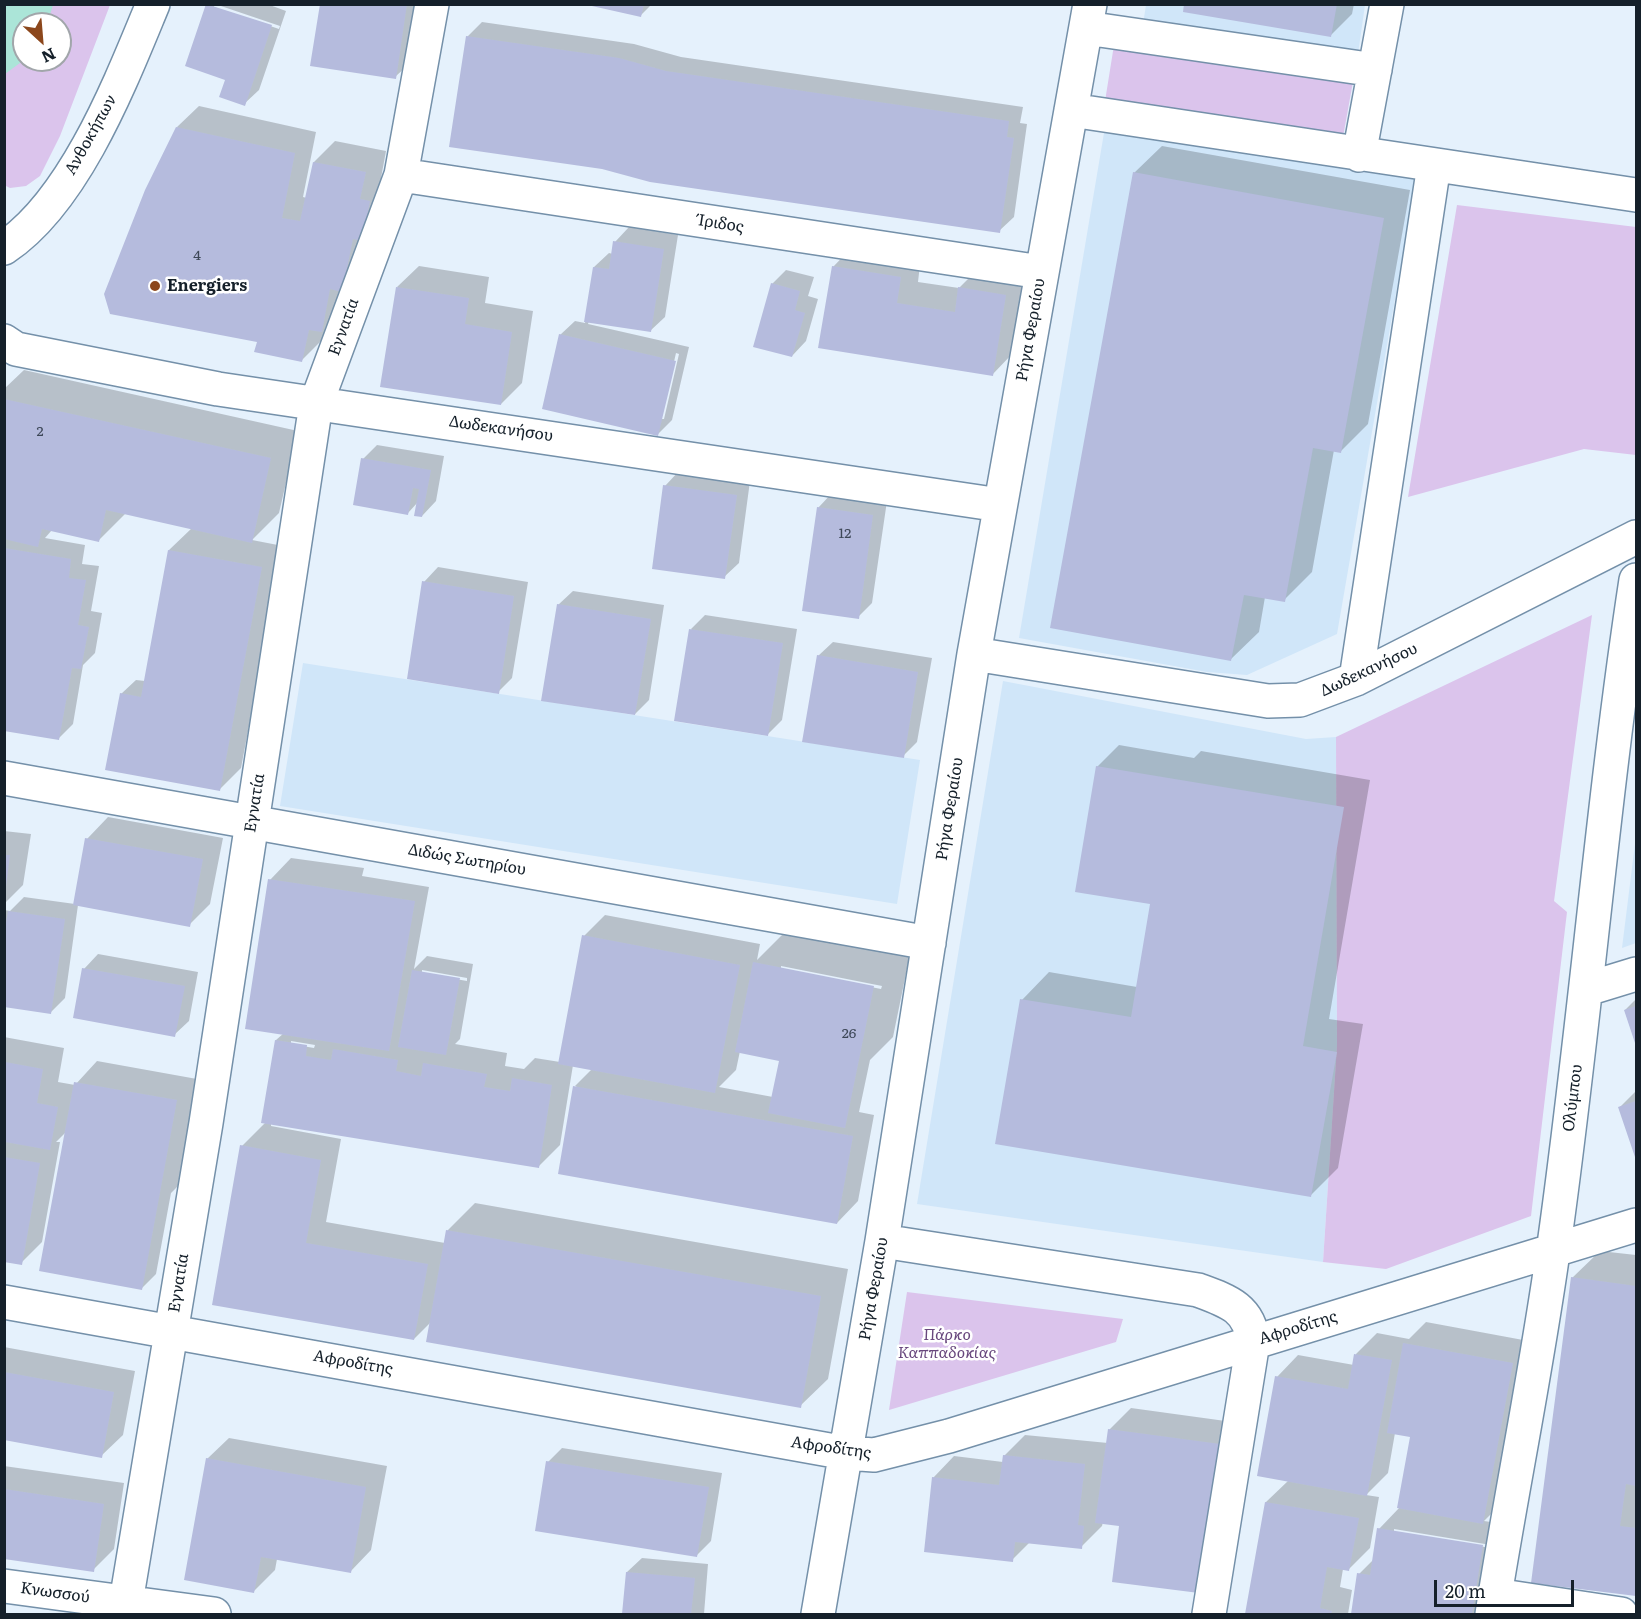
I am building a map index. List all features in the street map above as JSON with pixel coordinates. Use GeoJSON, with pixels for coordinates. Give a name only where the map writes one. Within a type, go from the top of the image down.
{"type":"FeatureCollection","features":[{"type":"Feature","properties":{"kind":"street","name":"Ανθοκήπων"},"geometry":{"type":"LineString","coordinates":[[4,248],[46,208],[71,173],[113,98],[153,4]]}},
{"type":"Feature","properties":{"kind":"street","name":"Εγνατία"},"geometry":{"type":"LineString","coordinates":[[125,1609],[252,821],[316,404],[401,175],[432,4]]}},
{"type":"Feature","properties":{"kind":"street"},"geometry":{"type":"LineString","coordinates":[[1359,155],[1387,4]]}},
{"type":"Feature","properties":{"kind":"street"},"geometry":{"type":"LineString","coordinates":[[1088,16],[1375,70]]}},
{"type":"Feature","properties":{"kind":"street","name":"Ρήγα Φεραίου"},"geometry":{"type":"LineString","coordinates":[[818,1614],[882,1241],[974,654],[1088,16]]}},
{"type":"Feature","properties":{"kind":"street"},"geometry":{"type":"LineString","coordinates":[[1071,110],[1636,195]]}},
{"type":"Feature","properties":{"kind":"street"},"geometry":{"type":"LineString","coordinates":[[1356,679],[1434,165]]}},
{"type":"Feature","properties":{"kind":"street","name":"Ίριδος"},"geometry":{"type":"LineString","coordinates":[[401,175],[1041,272]]}},
{"type":"Feature","properties":{"kind":"street","name":"Δωδεκανήσου"},"geometry":{"type":"LineString","coordinates":[[4,341],[16,349],[218,389],[549,436],[1000,505]]}},
{"type":"Feature","properties":{"kind":"street","name":"Δωδεκανήσου"},"geometry":{"type":"LineString","coordinates":[[974,654],[1285,703],[1300,700],[1356,679],[1636,537]]}},
{"type":"Feature","properties":{"kind":"street","name":"Ολύμπου"},"geometry":{"type":"LineString","coordinates":[[1494,1605],[1553,1252],[1587,989],[1619,702],[1636,579]]}},
{"type":"Feature","properties":{"kind":"street","name":"Διδώς Σωτηρίου"},"geometry":{"type":"LineString","coordinates":[[4,778],[929,943]]}},
{"type":"Feature","properties":{"kind":"street"},"geometry":{"type":"LineString","coordinates":[[1587,989],[1636,974]]}},
{"type":"Feature","properties":{"kind":"street","name":"Αφροδίτης"},"geometry":{"type":"LineString","coordinates":[[4,1302],[171,1330],[846,1453],[874,1455],[908,1448],[1636,1226]]}},
{"type":"Feature","properties":{"kind":"street"},"geometry":{"type":"LineString","coordinates":[[882,1241],[1198,1290],[1222,1298],[1246,1316],[1251,1325],[1253,1342],[1209,1614]]}},
{"type":"Feature","properties":{"kind":"street","name":"Κνωσσού"},"geometry":{"type":"LineString","coordinates":[[4,1586],[125,1609],[213,1614]]}},
{"type":"Feature","properties":{"kind":"street"},"geometry":{"type":"LineString","coordinates":[[1494,1605],[1621,1614]]}},
{"type":"Feature","properties":{"kind":"shaded area"},"geometry":{"type":"Polygon","coordinates":[[[5,4],[53,5],[51,12],[12,12],[12,69],[5,74],[5,4]]]}},
{"type":"Feature","properties":{"kind":"shaded area"},"geometry":{"type":"Polygon","coordinates":[[[1146,5],[1365,5],[1358,54],[1143,24],[1146,5]]]}},
{"type":"Feature","properties":{"kind":"shaded area"},"geometry":{"type":"Polygon","coordinates":[[[1106,121],[1417,172],[1337,634],[1247,675],[1207,672],[1019,638],[1106,121]]]}},
{"type":"Feature","properties":{"kind":"shaded area"},"geometry":{"type":"Polygon","coordinates":[[[303,663],[920,760],[897,904],[280,806],[303,663]]]}},
{"type":"Feature","properties":{"kind":"shaded area"},"geometry":{"type":"Polygon","coordinates":[[[1003,681],[1306,739],[1336,737],[1337,1045],[1323,1262],[917,1204],[1003,681]]]}},
{"type":"Feature","properties":{"kind":"shaded area"},"geometry":{"type":"Polygon","coordinates":[[[1636,836],[1636,943],[1622,948],[1636,836]]]}},
{"type":"Feature","properties":{"kind":"green space"},"geometry":{"type":"Polygon","coordinates":[[[4,5],[110,5],[60,136],[40,176],[26,186],[10,188],[4,185],[4,5]]]}},
{"type":"Feature","properties":{"kind":"green space"},"geometry":{"type":"Polygon","coordinates":[[[1118,20],[1358,54],[1339,159],[1102,120],[1118,20]]]}},
{"type":"Feature","properties":{"kind":"green space"},"geometry":{"type":"Polygon","coordinates":[[[1457,205],[1636,227],[1636,455],[1584,449],[1408,497],[1457,205]]]}},
{"type":"Feature","properties":{"kind":"green space"},"geometry":{"type":"Polygon","coordinates":[[[1592,615],[1554,901],[1567,912],[1531,1216],[1386,1269],[1323,1262],[1337,1045],[1336,737],[1592,615]]]}},
{"type":"Feature","properties":{"kind":"green space","name":"Πάρκο Καππαδοκίας"},"geometry":{"type":"Polygon","coordinates":[[[907,1292],[1123,1319],[1116,1342],[889,1410],[907,1292]]]}},
{"type":"Feature","properties":{"kind":"building"},"geometry":{"type":"Polygon","coordinates":[[[206,4],[272,25],[245,106],[219,97],[225,80],[185,66],[206,4]]]}},
{"type":"Feature","properties":{"kind":"building"},"geometry":{"type":"Polygon","coordinates":[[[320,4],[407,4],[396,79],[310,66],[320,4]]]}},
{"type":"Feature","properties":{"kind":"building"},"geometry":{"type":"Polygon","coordinates":[[[583,4],[644,4],[641,17],[583,4]]]}},
{"type":"Feature","properties":{"kind":"building"},"geometry":{"type":"Polygon","coordinates":[[[1184,4],[1337,4],[1331,37],[1183,12],[1184,4]]]}},
{"type":"Feature","properties":{"kind":"building"},"geometry":{"type":"Polygon","coordinates":[[[466,36],[619,58],[666,71],[1009,121],[1007,137],[1014,138],[1000,233],[650,182],[602,169],[449,147],[466,36]]]}},
{"type":"Feature","properties":{"kind":"building"},"geometry":{"type":"Polygon","coordinates":[[[176,127],[295,153],[282,218],[300,221],[313,162],[366,172],[360,199],[370,201],[362,241],[353,239],[342,292],[330,289],[322,332],[309,330],[302,362],[254,352],[257,342],[110,314],[104,294],[145,190],[176,127]]]}},
{"type":"Feature","properties":{"kind":"building"},"geometry":{"type":"Polygon","coordinates":[[[1133,172],[1384,218],[1341,453],[1313,448],[1285,602],[1244,595],[1231,661],[1050,628],[1133,172]]]}},
{"type":"Feature","properties":{"kind":"building"},"geometry":{"type":"Polygon","coordinates":[[[613,241],[664,249],[651,332],[584,322],[593,267],[609,269],[613,241]]]}},
{"type":"Feature","properties":{"kind":"building"},"geometry":{"type":"Polygon","coordinates":[[[832,266],[901,277],[897,303],[955,312],[958,287],[1006,295],[993,376],[818,348],[832,266]]]}},
{"type":"Feature","properties":{"kind":"building"},"geometry":{"type":"Polygon","coordinates":[[[771,283],[800,291],[795,310],[805,313],[792,357],[753,347],[771,283]]]}},
{"type":"Feature","properties":{"kind":"building"},"geometry":{"type":"Polygon","coordinates":[[[396,287],[469,298],[465,324],[512,332],[501,405],[380,387],[396,287]]]}},
{"type":"Feature","properties":{"kind":"building"},"geometry":{"type":"Polygon","coordinates":[[[559,334],[676,361],[658,436],[542,409],[559,334]]]}},
{"type":"Feature","properties":{"kind":"building"},"geometry":{"type":"Polygon","coordinates":[[[4,399],[271,458],[252,543],[106,510],[99,542],[42,529],[38,547],[4,539],[4,399]]]}},
{"type":"Feature","properties":{"kind":"building"},"geometry":{"type":"Polygon","coordinates":[[[361,458],[431,470],[422,517],[414,516],[419,489],[413,488],[408,515],[353,505],[361,458]]]}},
{"type":"Feature","properties":{"kind":"building"},"geometry":{"type":"Polygon","coordinates":[[[663,485],[737,495],[725,579],[652,569],[663,485]]]}},
{"type":"Feature","properties":{"kind":"building"},"geometry":{"type":"Polygon","coordinates":[[[817,507],[873,515],[859,619],[802,611],[817,507]]]}},
{"type":"Feature","properties":{"kind":"building"},"geometry":{"type":"Polygon","coordinates":[[[4,548],[71,559],[69,578],[86,580],[78,625],[89,627],[81,669],[72,668],[59,740],[4,731],[4,548]]]}},
{"type":"Feature","properties":{"kind":"building"},"geometry":{"type":"Polygon","coordinates":[[[168,550],[262,567],[220,791],[105,770],[120,693],[141,697],[168,550]]]}},
{"type":"Feature","properties":{"kind":"building"},"geometry":{"type":"Polygon","coordinates":[[[422,581],[514,596],[499,694],[407,679],[422,581]]]}},
{"type":"Feature","properties":{"kind":"building"},"geometry":{"type":"Polygon","coordinates":[[[557,604],[651,619],[635,715],[541,701],[557,604]]]}},
{"type":"Feature","properties":{"kind":"building"},"geometry":{"type":"Polygon","coordinates":[[[689,629],[783,643],[768,736],[674,721],[689,629]]]}},
{"type":"Feature","properties":{"kind":"building"},"geometry":{"type":"Polygon","coordinates":[[[817,655],[918,672],[904,758],[802,742],[817,655]]]}},
{"type":"Feature","properties":{"kind":"building"},"geometry":{"type":"Polygon","coordinates":[[[1096,766],[1344,807],[1303,1046],[1337,1052],[1311,1197],[995,1144],[1020,999],[1131,1017],[1150,904],[1075,892],[1096,766]]]}},
{"type":"Feature","properties":{"kind":"building"},"geometry":{"type":"Polygon","coordinates":[[[85,838],[203,859],[190,927],[73,905],[85,838]]]}},
{"type":"Feature","properties":{"kind":"building"},"geometry":{"type":"Polygon","coordinates":[[[4,855],[10,855],[6,886],[4,886],[4,855]]]}},
{"type":"Feature","properties":{"kind":"building"},"geometry":{"type":"Polygon","coordinates":[[[268,879],[415,901],[389,1051],[245,1029],[268,879]]]}},
{"type":"Feature","properties":{"kind":"building"},"geometry":{"type":"Polygon","coordinates":[[[8,911],[65,919],[51,1014],[4,1007],[4,934],[8,911]]]}},
{"type":"Feature","properties":{"kind":"building"},"geometry":{"type":"Polygon","coordinates":[[[582,935],[740,965],[715,1093],[558,1064],[582,935]]]}},
{"type":"Feature","properties":{"kind":"building"},"geometry":{"type":"Polygon","coordinates":[[[753,962],[874,986],[845,1128],[768,1113],[779,1061],[735,1052],[753,962]]]}},
{"type":"Feature","properties":{"kind":"building"},"geometry":{"type":"Polygon","coordinates":[[[82,968],[185,986],[175,1037],[73,1018],[82,968]]]}},
{"type":"Feature","properties":{"kind":"building"},"geometry":{"type":"Polygon","coordinates":[[[412,970],[460,978],[446,1055],[398,1047],[412,970]]]}},
{"type":"Feature","properties":{"kind":"building"},"geometry":{"type":"Polygon","coordinates":[[[1636,1006],[1636,1046],[1624,1010],[1636,1006]]]}},
{"type":"Feature","properties":{"kind":"building"},"geometry":{"type":"Polygon","coordinates":[[[275,1040],[307,1045],[306,1056],[331,1060],[333,1049],[398,1060],[396,1071],[421,1076],[423,1063],[487,1074],[484,1087],[510,1091],[512,1078],[552,1085],[539,1168],[261,1123],[275,1040]]]}},
{"type":"Feature","properties":{"kind":"building"},"geometry":{"type":"Polygon","coordinates":[[[5,1062],[43,1069],[37,1103],[58,1107],[50,1150],[5,1142],[5,1062]]]}},
{"type":"Feature","properties":{"kind":"building"},"geometry":{"type":"Polygon","coordinates":[[[74,1082],[177,1100],[142,1290],[39,1271],[74,1082]]]}},
{"type":"Feature","properties":{"kind":"building"},"geometry":{"type":"Polygon","coordinates":[[[573,1086],[853,1136],[837,1224],[558,1174],[573,1086]]]}},
{"type":"Feature","properties":{"kind":"building"},"geometry":{"type":"Polygon","coordinates":[[[1636,1101],[1636,1160],[1618,1107],[1636,1101]]]}},
{"type":"Feature","properties":{"kind":"building"},"geometry":{"type":"Polygon","coordinates":[[[240,1145],[321,1160],[306,1243],[428,1264],[414,1340],[212,1305],[240,1145]]]}},
{"type":"Feature","properties":{"kind":"building"},"geometry":{"type":"Polygon","coordinates":[[[4,1157],[40,1163],[22,1265],[4,1262],[4,1157]]]}},
{"type":"Feature","properties":{"kind":"building"},"geometry":{"type":"Polygon","coordinates":[[[446,1230],[821,1296],[801,1408],[426,1342],[446,1230]]]}},
{"type":"Feature","properties":{"kind":"building"},"geometry":{"type":"Polygon","coordinates":[[[1571,1277],[1636,1286],[1636,1486],[1626,1484],[1620,1526],[1636,1528],[1636,1596],[1531,1583],[1571,1277]]]}},
{"type":"Feature","properties":{"kind":"building"},"geometry":{"type":"Polygon","coordinates":[[[1403,1343],[1513,1363],[1483,1524],[1397,1508],[1410,1437],[1387,1433],[1403,1343]]]}},
{"type":"Feature","properties":{"kind":"building"},"geometry":{"type":"Polygon","coordinates":[[[1354,1354],[1392,1360],[1367,1496],[1257,1476],[1275,1376],[1348,1389],[1354,1354]]]}},
{"type":"Feature","properties":{"kind":"building"},"geometry":{"type":"Polygon","coordinates":[[[4,1372],[114,1392],[102,1458],[4,1440],[4,1372]]]}},
{"type":"Feature","properties":{"kind":"building"},"geometry":{"type":"Polygon","coordinates":[[[1108,1429],[1220,1444],[1199,1593],[1112,1582],[1119,1526],[1095,1523],[1108,1429]]]}},
{"type":"Feature","properties":{"kind":"building"},"geometry":{"type":"Polygon","coordinates":[[[1003,1455],[1085,1464],[1078,1525],[1084,1526],[1082,1549],[1015,1542],[1013,1562],[924,1552],[932,1477],[999,1485],[1003,1455]]]}},
{"type":"Feature","properties":{"kind":"building"},"geometry":{"type":"Polygon","coordinates":[[[206,1458],[366,1487],[351,1573],[261,1557],[254,1593],[184,1580],[206,1458]]]}},
{"type":"Feature","properties":{"kind":"building"},"geometry":{"type":"Polygon","coordinates":[[[546,1461],[709,1487],[697,1557],[535,1531],[546,1461]]]}},
{"type":"Feature","properties":{"kind":"building"},"geometry":{"type":"Polygon","coordinates":[[[4,1489],[104,1504],[94,1572],[4,1559],[4,1489]]]}},
{"type":"Feature","properties":{"kind":"building"},"geometry":{"type":"Polygon","coordinates":[[[1265,1502],[1359,1518],[1349,1571],[1327,1567],[1320,1608],[1332,1611],[1331,1614],[1245,1614],[1265,1502]]]}},
{"type":"Feature","properties":{"kind":"building"},"geometry":{"type":"Polygon","coordinates":[[[1377,1528],[1483,1545],[1472,1614],[1351,1614],[1357,1573],[1370,1575],[1377,1528]]]}},
{"type":"Feature","properties":{"kind":"building"},"geometry":{"type":"Polygon","coordinates":[[[626,1572],[695,1578],[691,1614],[622,1614],[626,1572]]]}},
{"type":"Feature","properties":{"kind":"place","name":"Energiers"},"geometry":{"type":"Point","coordinates":[155,286]}}]}
